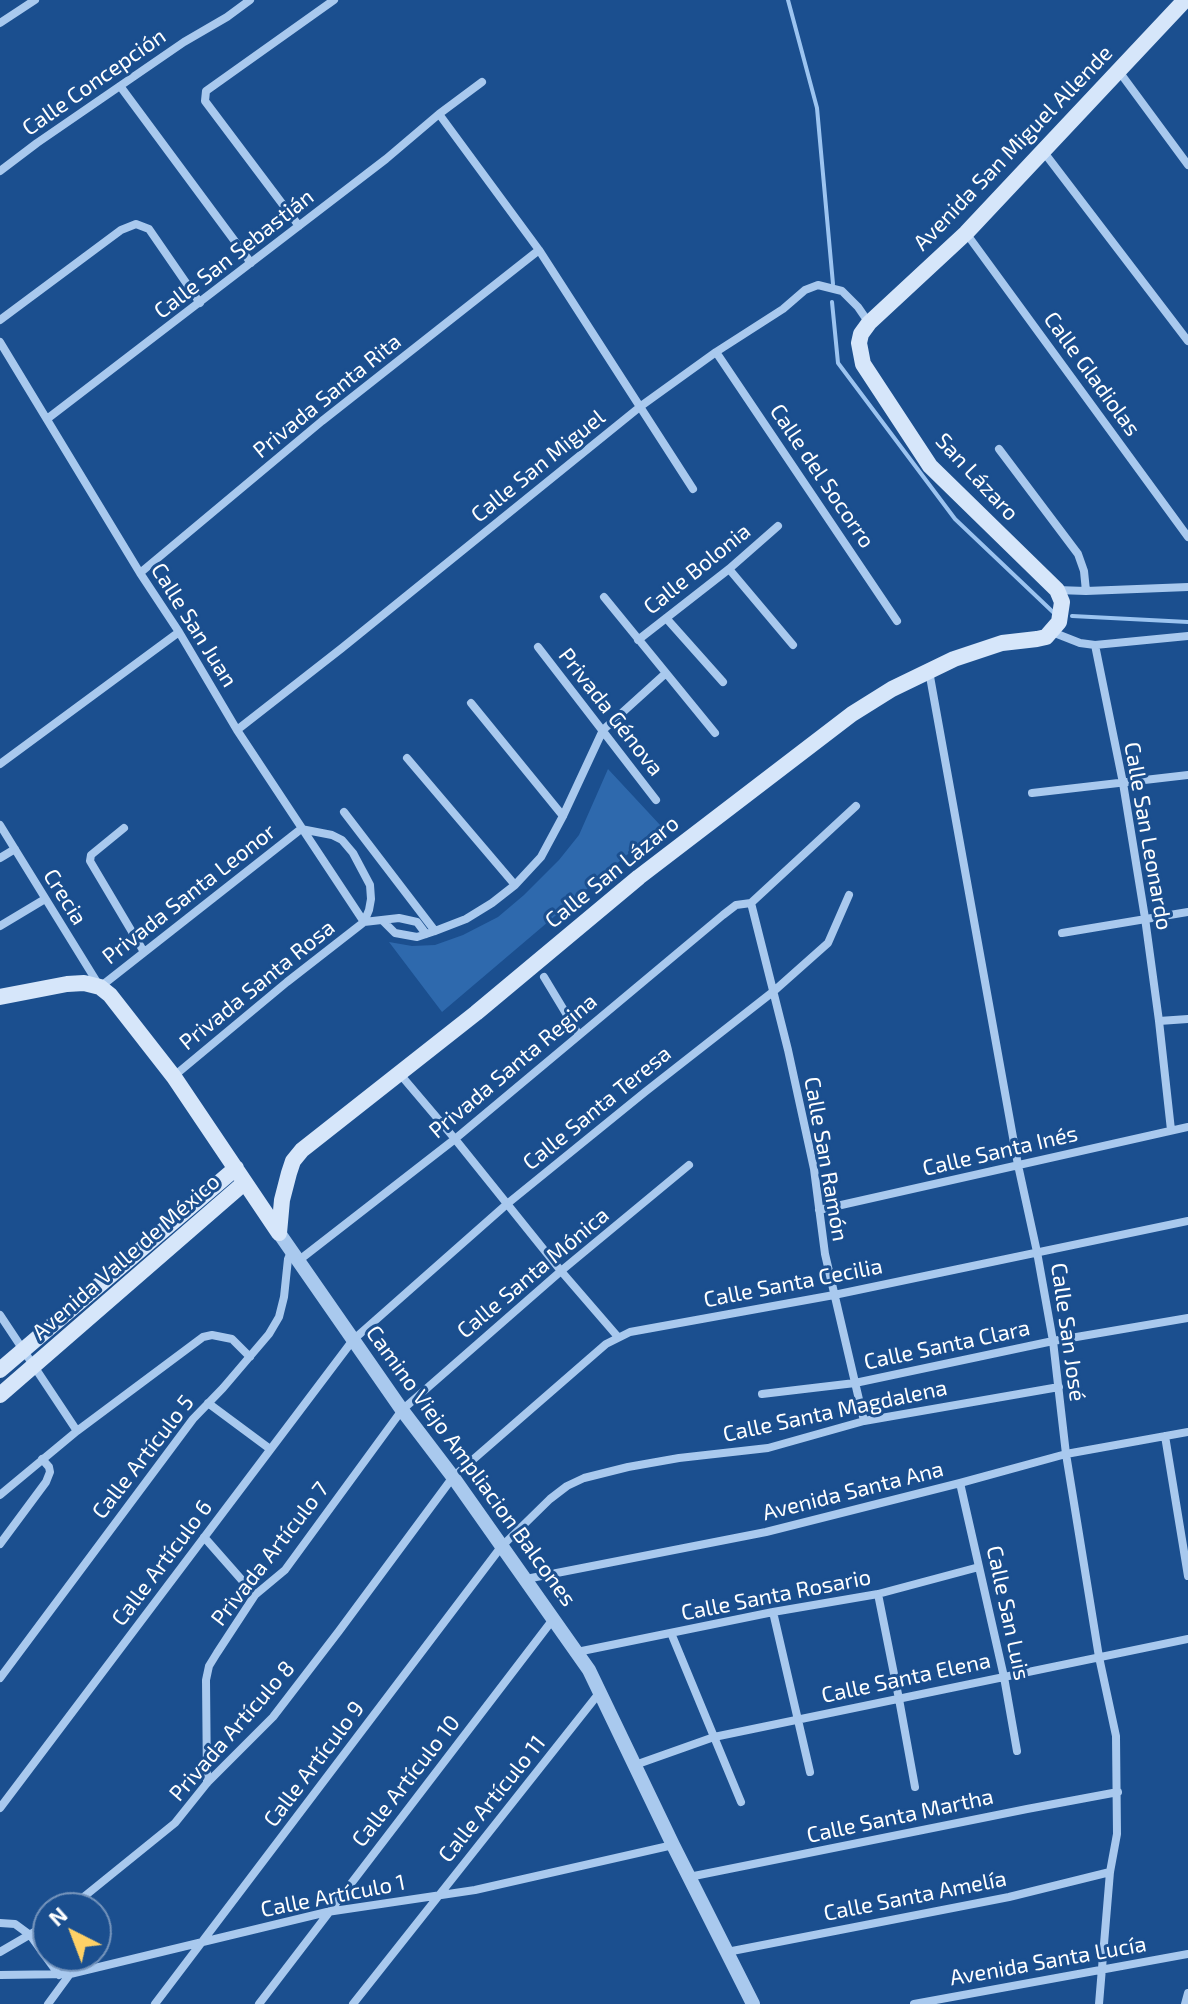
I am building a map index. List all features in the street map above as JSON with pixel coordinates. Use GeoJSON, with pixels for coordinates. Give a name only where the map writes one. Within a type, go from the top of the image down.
{"type":"FeatureCollection","features":[{"type":"Feature","properties":{"kind":"main road","name":"Avenida San Miguel Allende"},"geometry":{"type":"LineString","coordinates":[[869,323],[966,233],[1185,0]]}},
{"type":"Feature","properties":{"kind":"main road","name":"San Lázaro"},"geometry":{"type":"LineString","coordinates":[[869,323],[859,343],[863,364],[930,466],[1057,590]]}},
{"type":"Feature","properties":{"kind":"main road"},"geometry":{"type":"LineString","coordinates":[[1057,590],[1062,602],[1057,621]]}},
{"type":"Feature","properties":{"kind":"main road","name":"Calle San Lázaro"},"geometry":{"type":"LineString","coordinates":[[279,1233],[282,1200],[293,1161],[302,1150],[476,1013],[639,877],[840,723],[892,689],[954,659],[1002,643],[1046,637],[1057,621]]}},
{"type":"Feature","properties":{"kind":"main road"},"geometry":{"type":"LineString","coordinates":[[0,997],[67,984],[84,983],[100,987]]}},
{"type":"Feature","properties":{"kind":"main road","name":"Camino Viejo Ampliacion Balcones"},"geometry":{"type":"LineString","coordinates":[[100,987],[174,1077],[279,1233]]}},
{"type":"Feature","properties":{"kind":"main road","name":"Avenida Valle de México"},"geometry":{"type":"LineString","coordinates":[[0,1370],[236,1168]]}},
{"type":"Feature","properties":{"kind":"main road","name":"Avenida Valle de México"},"geometry":{"type":"LineString","coordinates":[[0,1395],[244,1183]]}},
{"type":"Feature","properties":{"kind":"street"},"geometry":{"type":"LineString","coordinates":[[0,23],[35,0]]}},
{"type":"Feature","properties":{"kind":"street","name":"Calle Concepción"},"geometry":{"type":"LineString","coordinates":[[0,171],[184,42],[250,0]]}},
{"type":"Feature","properties":{"kind":"street"},"geometry":{"type":"LineString","coordinates":[[299,226],[205,101],[206,91],[334,0]]}},
{"type":"Feature","properties":{"kind":"street"},"geometry":{"type":"LineString","coordinates":[[1118,70],[1188,165]]}},
{"type":"Feature","properties":{"kind":"street","name":"Calle San Sebastián"},"geometry":{"type":"LineString","coordinates":[[47,419],[482,82]]}},
{"type":"Feature","properties":{"kind":"street"},"geometry":{"type":"LineString","coordinates":[[120,86],[251,263]]}},
{"type":"Feature","properties":{"kind":"street"},"geometry":{"type":"LineString","coordinates":[[439,114],[539,250],[693,489]]}},
{"type":"Feature","properties":{"kind":"street"},"geometry":{"type":"LineString","coordinates":[[1042,151],[1187,338]]}},
{"type":"Feature","properties":{"kind":"street"},"geometry":{"type":"LineString","coordinates":[[0,320],[121,230],[136,224],[149,229],[200,303]]}},
{"type":"Feature","properties":{"kind":"street","name":"Calle Gladiolas"},"geometry":{"type":"LineString","coordinates":[[966,233],[1188,537]]}},
{"type":"Feature","properties":{"kind":"street","name":"Privada Santa Rita"},"geometry":{"type":"LineString","coordinates":[[140,573],[322,421],[539,250]]}},
{"type":"Feature","properties":{"kind":"street","name":"Calle San Miguel"},"geometry":{"type":"LineString","coordinates":[[237,730],[641,406],[783,309],[805,290],[818,285],[842,291],[869,323]]}},
{"type":"Feature","properties":{"kind":"street","name":"Calle San Juan"},"geometry":{"type":"LineString","coordinates":[[0,342],[237,730],[364,922]]}},
{"type":"Feature","properties":{"kind":"street","name":"Calle del Socorro"},"geometry":{"type":"LineString","coordinates":[[716,352],[897,621]]}},
{"type":"Feature","properties":{"kind":"street"},"geometry":{"type":"LineString","coordinates":[[999,449],[1078,554],[1086,591]]}},
{"type":"Feature","properties":{"kind":"street","name":"Calle Bolonia"},"geometry":{"type":"LineString","coordinates":[[638,640],[729,569],[778,526]]}},
{"type":"Feature","properties":{"kind":"street"},"geometry":{"type":"LineString","coordinates":[[729,569],[793,645]]}},
{"type":"Feature","properties":{"kind":"street"},"geometry":{"type":"LineString","coordinates":[[1057,590],[1188,587]]}},
{"type":"Feature","properties":{"kind":"street"},"geometry":{"type":"LineString","coordinates":[[604,597],[715,733]]}},
{"type":"Feature","properties":{"kind":"street"},"geometry":{"type":"LineString","coordinates":[[666,618],[723,682]]}},
{"type":"Feature","properties":{"kind":"street"},"geometry":{"type":"LineString","coordinates":[[1057,621],[1080,643],[1095,645],[1188,636]]}},
{"type":"Feature","properties":{"kind":"street"},"geometry":{"type":"LineString","coordinates":[[0,764],[179,632]]}},
{"type":"Feature","properties":{"kind":"street","name":"Calle San Leonardo"},"geometry":{"type":"LineString","coordinates":[[1095,645],[1123,783],[1145,918],[1171,1130]]}},
{"type":"Feature","properties":{"kind":"street","name":"Privada Génova"},"geometry":{"type":"LineString","coordinates":[[538,647],[656,800]]}},
{"type":"Feature","properties":{"kind":"street","name":"Calle San José"},"geometry":{"type":"LineString","coordinates":[[929,670],[1018,1165],[1053,1341],[1066,1454],[1099,1657],[1116,1736],[1117,1834],[1110,1872],[1099,2004]]}},
{"type":"Feature","properties":{"kind":"street"},"geometry":{"type":"LineString","coordinates":[[383,921],[395,933],[417,937],[466,919],[515,885],[541,857],[603,730],[666,673]]}},
{"type":"Feature","properties":{"kind":"street"},"geometry":{"type":"LineString","coordinates":[[471,703],[563,816]]}},
{"type":"Feature","properties":{"kind":"street"},"geometry":{"type":"LineString","coordinates":[[407,758],[515,885]]}},
{"type":"Feature","properties":{"kind":"street"},"geometry":{"type":"LineString","coordinates":[[1032,793],[1188,775]]}},
{"type":"Feature","properties":{"kind":"street","name":"Privada Santa Regina"},"geometry":{"type":"LineString","coordinates":[[295,1256],[455,1139],[729,910],[736,905],[751,903],[856,806]]}},
{"type":"Feature","properties":{"kind":"street"},"geometry":{"type":"LineString","coordinates":[[344,812],[431,933]]}},
{"type":"Feature","properties":{"kind":"street","name":"Crecia"},"geometry":{"type":"LineString","coordinates":[[0,825],[100,987]]}},
{"type":"Feature","properties":{"kind":"street"},"geometry":{"type":"LineString","coordinates":[[124,828],[91,855],[90,861],[144,952]]}},
{"type":"Feature","properties":{"kind":"street"},"geometry":{"type":"LineString","coordinates":[[301,829],[332,835],[342,840],[353,853],[370,885],[371,899],[364,922],[399,918],[417,922],[431,933]]}},
{"type":"Feature","properties":{"kind":"street","name":"Privada Santa Leonor"},"geometry":{"type":"LineString","coordinates":[[100,987],[301,829]]}},
{"type":"Feature","properties":{"kind":"street"},"geometry":{"type":"LineString","coordinates":[[0,858],[15,849]]}},
{"type":"Feature","properties":{"kind":"street","name":"Calle Santa Teresa"},"geometry":{"type":"LineString","coordinates":[[353,1340],[507,1204],[774,991],[828,943],[849,895]]}},
{"type":"Feature","properties":{"kind":"street"},"geometry":{"type":"LineString","coordinates":[[0,926],[45,899]]}},
{"type":"Feature","properties":{"kind":"street","name":"Calle San Ramón"},"geometry":{"type":"LineString","coordinates":[[751,903],[814,1169],[825,1254],[864,1421]]}},
{"type":"Feature","properties":{"kind":"street"},"geometry":{"type":"LineString","coordinates":[[1062,933],[1188,912]]}},
{"type":"Feature","properties":{"kind":"street","name":"Privada Santa Rosa"},"geometry":{"type":"LineString","coordinates":[[174,1077],[364,922]]}},
{"type":"Feature","properties":{"kind":"street"},"geometry":{"type":"LineString","coordinates":[[544,977],[579,1035]]}},
{"type":"Feature","properties":{"kind":"street"},"geometry":{"type":"LineString","coordinates":[[1159,1021],[1188,1019]]}},
{"type":"Feature","properties":{"kind":"street"},"geometry":{"type":"LineString","coordinates":[[399,1073],[618,1337]]}},
{"type":"Feature","properties":{"kind":"street","name":"Calle Santa Inés"},"geometry":{"type":"LineString","coordinates":[[819,1210],[1188,1127]]}},
{"type":"Feature","properties":{"kind":"street","name":"Calle Santa Mónica"},"geometry":{"type":"LineString","coordinates":[[402,1410],[561,1271],[689,1165]]}},
{"type":"Feature","properties":{"kind":"street","name":"Calle Santa Cecilia"},"geometry":{"type":"LineString","coordinates":[[453,1477],[606,1344],[630,1332],[834,1295],[1188,1221]]}},
{"type":"Feature","properties":{"kind":"street","name":"Camino Viejo Ampliacion Balcones"},"geometry":{"type":"LineString","coordinates":[[279,1233],[589,1670],[753,2004]]}},
{"type":"Feature","properties":{"kind":"street","name":"Calle Artículo 5"},"geometry":{"type":"LineString","coordinates":[[0,1678],[193,1419],[269,1334],[279,1317],[288,1259],[295,1256]]}},
{"type":"Feature","properties":{"kind":"street"},"geometry":{"type":"LineString","coordinates":[[0,1315],[77,1431]]}},
{"type":"Feature","properties":{"kind":"street","name":"Calle Santa Clara"},"geometry":{"type":"LineString","coordinates":[[762,1394],[855,1383],[1053,1341],[1188,1318]]}},
{"type":"Feature","properties":{"kind":"street"},"geometry":{"type":"LineString","coordinates":[[0,1495],[77,1431],[203,1337],[212,1335],[232,1339],[250,1357]]}},
{"type":"Feature","properties":{"kind":"street","name":"Calle Artículo 6"},"geometry":{"type":"LineString","coordinates":[[0,1808],[353,1340]]}},
{"type":"Feature","properties":{"kind":"street","name":"Calle Santa Magdalena"},"geometry":{"type":"LineString","coordinates":[[501,1547],[550,1499],[584,1478],[679,1458],[768,1448],[864,1421],[1059,1387]]}},
{"type":"Feature","properties":{"kind":"street"},"geometry":{"type":"LineString","coordinates":[[208,1403],[270,1449]]}},
{"type":"Feature","properties":{"kind":"street","name":"Privada Artículo 7"},"geometry":{"type":"LineString","coordinates":[[207,1783],[206,1680],[209,1666],[255,1595],[285,1570],[402,1410]]}},
{"type":"Feature","properties":{"kind":"street","name":"Avenida Santa Ana"},"geometry":{"type":"LineString","coordinates":[[525,1580],[766,1532],[1066,1454],[1188,1432]]}},
{"type":"Feature","properties":{"kind":"street"},"geometry":{"type":"LineString","coordinates":[[1165,1436],[1188,1576]]}},
{"type":"Feature","properties":{"kind":"street"},"geometry":{"type":"LineString","coordinates":[[0,1544],[46,1482],[50,1472],[42,1459]]}},
{"type":"Feature","properties":{"kind":"street","name":"Privada Artículo 8"},"geometry":{"type":"LineString","coordinates":[[90,1892],[175,1823],[207,1783],[273,1717],[453,1477]]}},
{"type":"Feature","properties":{"kind":"street","name":"Calle San Luis"},"geometry":{"type":"LineString","coordinates":[[960,1483],[1004,1677],[1017,1751]]}},
{"type":"Feature","properties":{"kind":"street"},"geometry":{"type":"LineString","coordinates":[[204,1537],[255,1595]]}},
{"type":"Feature","properties":{"kind":"street","name":"Calle Artículo 9"},"geometry":{"type":"LineString","coordinates":[[155,2004],[501,1547]]}},
{"type":"Feature","properties":{"kind":"street","name":"Calle Santa Rosario"},"geometry":{"type":"LineString","coordinates":[[577,1652],[878,1594],[979,1567]]}},
{"type":"Feature","properties":{"kind":"street"},"geometry":{"type":"LineString","coordinates":[[878,1594],[915,1787]]}},
{"type":"Feature","properties":{"kind":"street"},"geometry":{"type":"LineString","coordinates":[[773,1612],[810,1772]]}},
{"type":"Feature","properties":{"kind":"street","name":"Calle Artículo 10"},"geometry":{"type":"LineString","coordinates":[[259,2004],[554,1618]]}},
{"type":"Feature","properties":{"kind":"street"},"geometry":{"type":"LineString","coordinates":[[671,1633],[741,1802]]}},
{"type":"Feature","properties":{"kind":"street","name":"Calle Santa Elena"},"geometry":{"type":"LineString","coordinates":[[635,1765],[714,1737],[1188,1639]]}},
{"type":"Feature","properties":{"kind":"street","name":"Calle Artículo 11"},"geometry":{"type":"LineString","coordinates":[[353,2004],[600,1692]]}},
{"type":"Feature","properties":{"kind":"street","name":"Calle Santa Martha"},"geometry":{"type":"LineString","coordinates":[[689,1877],[1118,1792]]}},
{"type":"Feature","properties":{"kind":"street","name":"Calle Artículo 1"},"geometry":{"type":"LineString","coordinates":[[0,1975],[70,1974],[327,1912],[475,1890],[673,1845]]}},
{"type":"Feature","properties":{"kind":"street","name":"Calle Santa Amelía"},"geometry":{"type":"LineString","coordinates":[[726,1952],[1009,1897],[1110,1872]]}},
{"type":"Feature","properties":{"kind":"street"},"geometry":{"type":"LineString","coordinates":[[0,1923],[15,1924],[30,1935],[59,1975]]}},
{"type":"Feature","properties":{"kind":"street"},"geometry":{"type":"LineString","coordinates":[[0,1952],[30,1935]]}},
{"type":"Feature","properties":{"kind":"street","name":"Avenida Santa Lucía"},"geometry":{"type":"LineString","coordinates":[[914,2004],[1188,1954]]}},
{"type":"Feature","properties":{"kind":"street"},"geometry":{"type":"LineString","coordinates":[[48,2004],[70,1974]]}},
{"type":"Feature","properties":{"kind":"street"},"geometry":{"type":"LineString","coordinates":[[1185,2004],[1188,1993]]}},
{"type":"Feature","properties":{"kind":"shaded area"},"geometry":{"type":"Polygon","coordinates":[[[608,769],[661,826],[442,1012],[389,942],[412,946],[435,945],[498,917],[559,860],[579,835],[608,769]]]}},
{"type":"Feature","properties":{"kind":"waterway"},"geometry":{"type":"LineString","coordinates":[[788,0],[817,108],[833,284]]}},
{"type":"Feature","properties":{"kind":"waterway"},"geometry":{"type":"LineString","coordinates":[[832,302],[838,363],[955,519],[1054,613]]}},
{"type":"Feature","properties":{"kind":"waterway"},"geometry":{"type":"LineString","coordinates":[[1072,616],[1188,622]]}}]}
